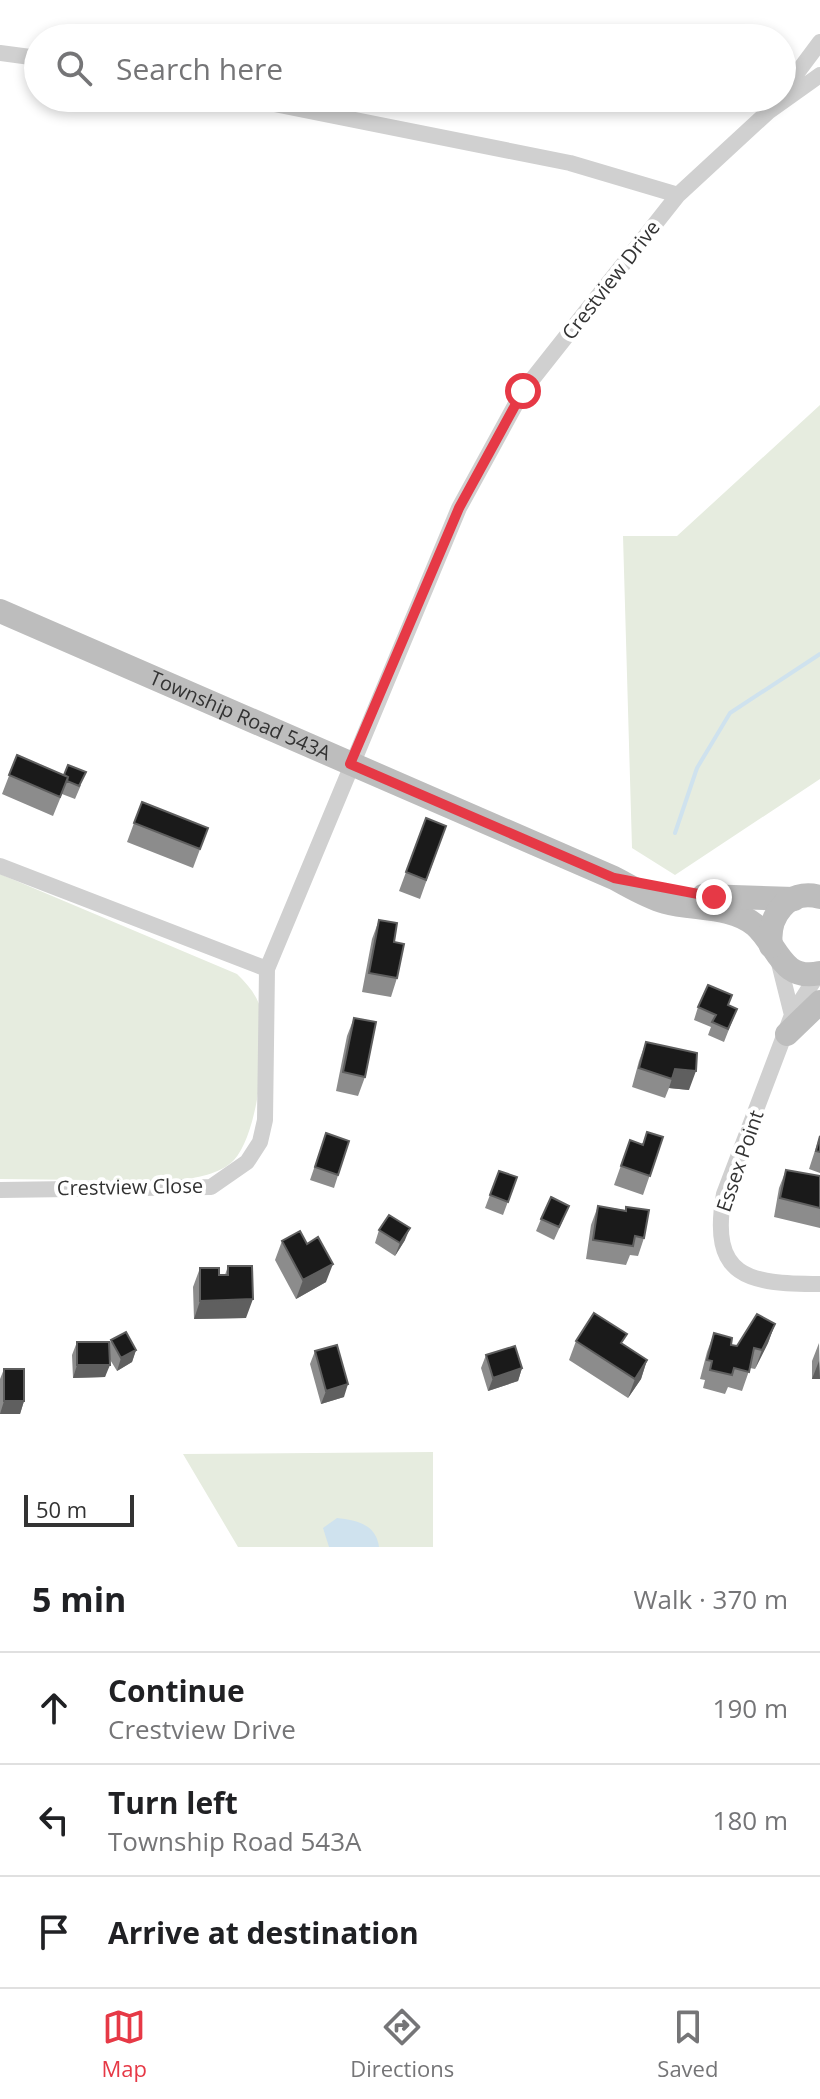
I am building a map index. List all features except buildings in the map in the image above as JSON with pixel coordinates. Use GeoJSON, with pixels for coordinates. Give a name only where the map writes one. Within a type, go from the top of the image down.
{"type":"FeatureCollection","features":[{"type":"Feature","properties":{"kind":"main road","name":"Township Road 543A"},"geometry":{"type":"LineString","coordinates":[[0,611],[614,878],[654,899],[740,917],[760,929],[774,952],[799,973],[819,973]]}},
{"type":"Feature","properties":{"kind":"main road","name":"Township Road 543A"},"geometry":{"type":"LineString","coordinates":[[614,878],[714,897],[812,896]]}},
{"type":"Feature","properties":{"kind":"main road","name":"Township Road 543A"},"geometry":{"type":"LineString","coordinates":[[774,952],[772,921],[779,909],[812,896]]}},
{"type":"Feature","properties":{"kind":"main road"},"geometry":{"type":"LineString","coordinates":[[790,1024],[820,1002]]}},
{"type":"Feature","properties":{"kind":"street"},"geometry":{"type":"LineString","coordinates":[[796,74],[820,42]]}},
{"type":"Feature","properties":{"kind":"street"},"geometry":{"type":"LineString","coordinates":[[0,53],[24,56]]}},
{"type":"Feature","properties":{"kind":"street"},"geometry":{"type":"LineString","coordinates":[[796,90],[820,75]]}},
{"type":"Feature","properties":{"kind":"street","name":"Crestview Drive"},"geometry":{"type":"LineString","coordinates":[[315,112],[570,163],[678,195],[523,391],[459,508],[350,764]]}},
{"type":"Feature","properties":{"kind":"street"},"geometry":{"type":"LineString","coordinates":[[678,195],[766,112]]}},
{"type":"Feature","properties":{"kind":"street","name":"Crestview Close"},"geometry":{"type":"LineString","coordinates":[[0,1190],[211,1187],[247,1162],[260,1142],[265,1120],[267,969],[350,764]]}},
{"type":"Feature","properties":{"kind":"street"},"geometry":{"type":"LineString","coordinates":[[0,866],[267,969]]}},
{"type":"Feature","properties":{"kind":"street"},"geometry":{"type":"LineString","coordinates":[[774,952],[790,1024]]}},
{"type":"Feature","properties":{"kind":"street","name":"Essex Point"},"geometry":{"type":"LineString","coordinates":[[819,973],[790,1024],[724,1194],[720,1220],[722,1250],[737,1272],[750,1279],[820,1284]]}},
{"type":"Feature","properties":{"kind":"shaded area"},"geometry":{"type":"Polygon","coordinates":[[[820,405],[820,779],[675,875],[632,848],[623,536],[677,536],[820,405]]]}},
{"type":"Feature","properties":{"kind":"shaded area"},"geometry":{"type":"Polygon","coordinates":[[[0,874],[237,974],[249,988],[259,1003],[262,1015],[261,1069],[249,1131],[242,1148],[229,1165],[207,1175],[176,1181],[0,1179],[0,874]]]}},
{"type":"Feature","properties":{"kind":"shaded area"},"geometry":{"type":"Polygon","coordinates":[[[433,1452],[433,1547],[238,1547],[183,1454],[433,1452]]]}},
{"type":"Feature","properties":{"kind":"water"},"geometry":{"type":"Polygon","coordinates":[[[337,1518],[358,1522],[369,1528],[379,1547],[329,1547],[323,1528],[337,1518]]]}},
{"type":"Feature","properties":{"kind":"waterway"},"geometry":{"type":"LineString","coordinates":[[675,833],[697,768],[730,713],[820,654]]}},
{"type":"Feature","properties":{"kind":"route"},"geometry":{"type":"LineString","coordinates":[[523,391],[459,508],[350,764],[614,878],[714,897]]}}]}
